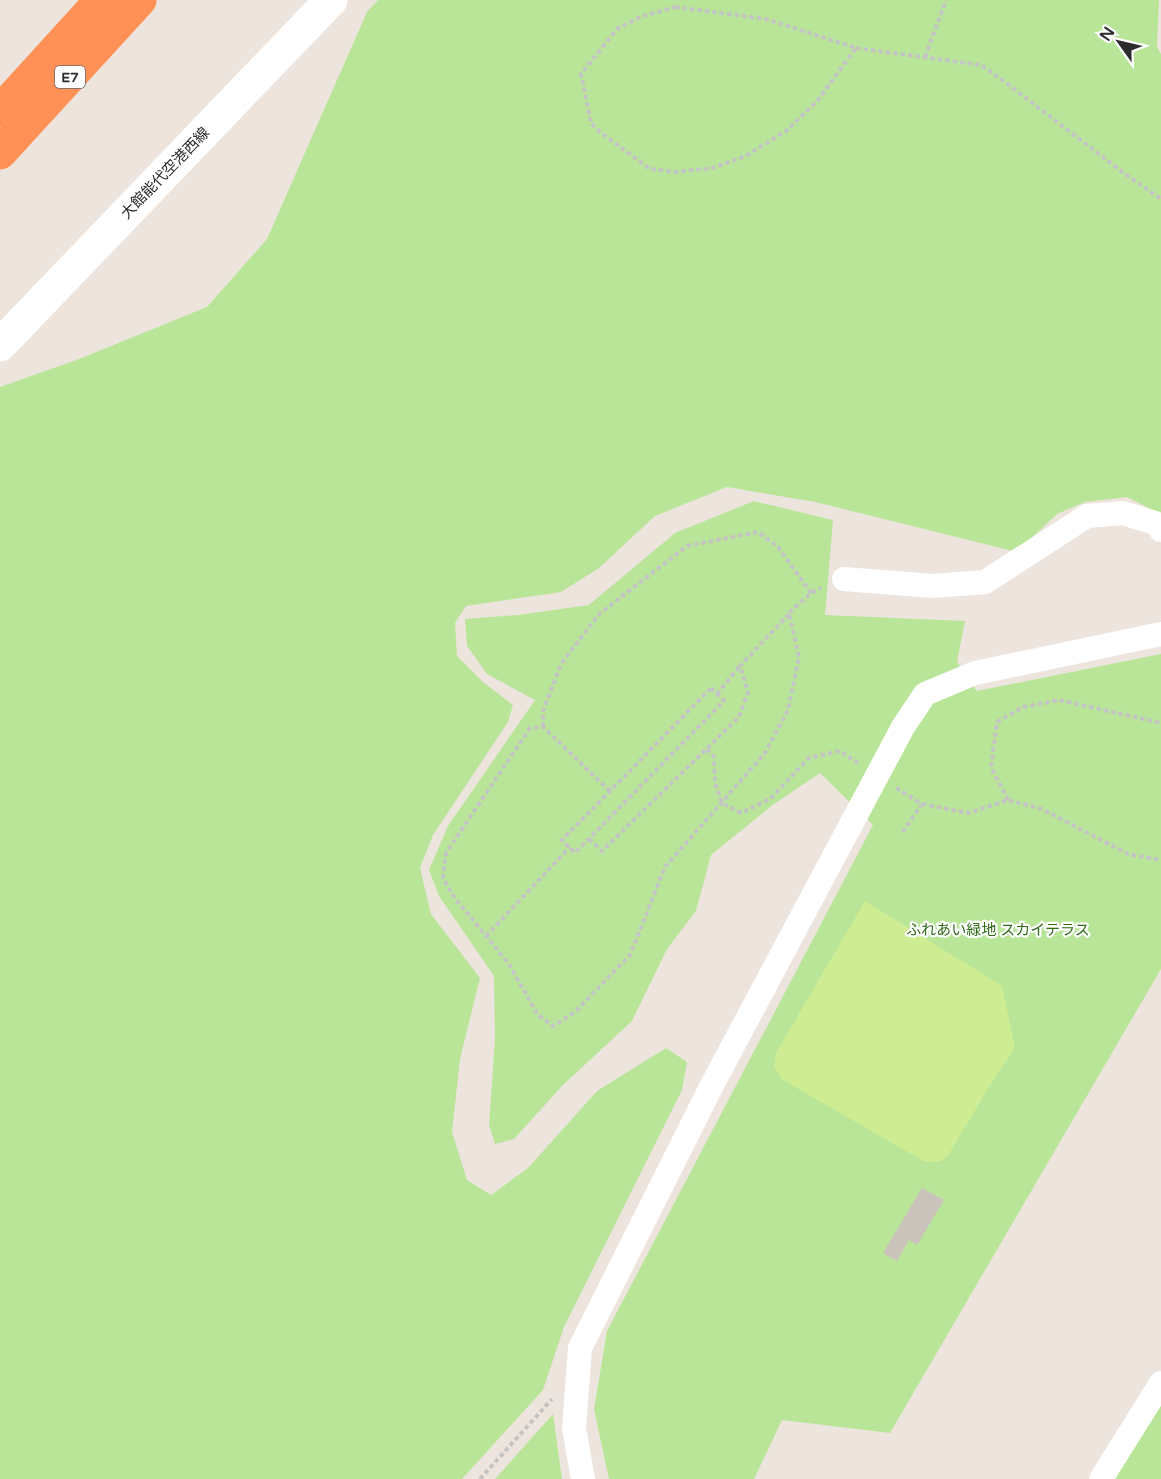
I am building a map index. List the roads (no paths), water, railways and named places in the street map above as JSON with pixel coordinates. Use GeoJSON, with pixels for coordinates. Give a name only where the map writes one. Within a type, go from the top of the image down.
{"type":"FeatureCollection","features":[{"type":"Feature","properties":{"kind":"highway","name":"E7"},"geometry":{"type":"LineString","coordinates":[[0,111],[101,0]]}},
{"type":"Feature","properties":{"kind":"highway","name":"E7"},"geometry":{"type":"LineString","coordinates":[[0,153],[140,0]]}},
{"type":"Feature","properties":{"kind":"main road","name":"大館能代空港西線"},"geometry":{"type":"LineString","coordinates":[[0,345],[331,0]]}},
{"type":"Feature","properties":{"kind":"street"},"geometry":{"type":"LineString","coordinates":[[844,579],[933,586],[986,582],[1087,516],[1123,513],[1155,523],[1161,530]]}},
{"type":"Feature","properties":{"kind":"street"},"geometry":{"type":"LineString","coordinates":[[584,1479],[574,1428],[580,1348],[711,1087],[903,727],[925,694],[975,673],[1161,634]]}},
{"type":"Feature","properties":{"kind":"street"},"geometry":{"type":"LineString","coordinates":[[1101,1479],[1161,1383]]}},
{"type":"Feature","properties":{"kind":"park label","name":"ふれあい緑地 スカイテラス"},"geometry":{"type":"Point","coordinates":[998,930]}}]}
